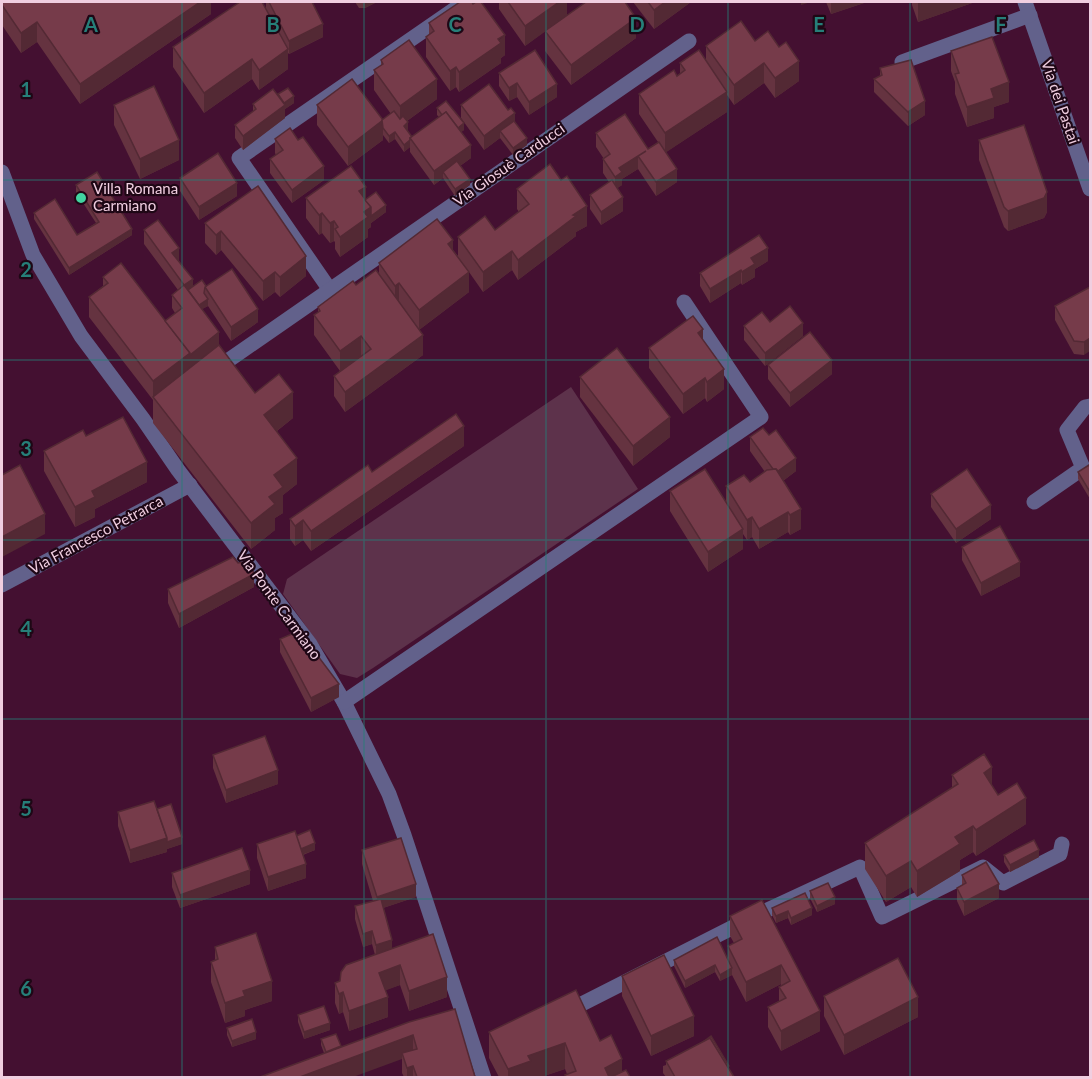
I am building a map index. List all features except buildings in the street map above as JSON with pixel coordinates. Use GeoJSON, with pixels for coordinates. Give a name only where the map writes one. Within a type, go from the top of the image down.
{"type":"FeatureCollection","features":[{"type":"Feature","properties":{"kind":"street"},"geometry":{"type":"LineString","coordinates":[[330,290],[239,158],[465,2]]}},
{"type":"Feature","properties":{"kind":"street"},"geometry":{"type":"LineString","coordinates":[[902,62],[1028,8]]}},
{"type":"Feature","properties":{"kind":"street","name":"Via dei Pastai"},"geometry":{"type":"LineString","coordinates":[[1028,8],[1090,189]]}},
{"type":"Feature","properties":{"kind":"street","name":"Via Giosuè Carducci"},"geometry":{"type":"LineString","coordinates":[[202,378],[689,41]]}},
{"type":"Feature","properties":{"kind":"street","name":"Via Ponte Carmiano"},"geometry":{"type":"LineString","coordinates":[[2,171],[33,255],[81,336],[148,416],[190,485],[310,644],[344,702],[388,794],[404,835],[482,1052],[484,1077]]}},
{"type":"Feature","properties":{"kind":"street"},"geometry":{"type":"LineString","coordinates":[[344,702],[761,417],[684,302]]}},
{"type":"Feature","properties":{"kind":"street"},"geometry":{"type":"LineString","coordinates":[[1034,502],[1083,468],[1067,430],[1085,407],[1090,406]]}},
{"type":"Feature","properties":{"kind":"street","name":"Via Francesco Petrarca"},"geometry":{"type":"LineString","coordinates":[[2,585],[190,485]]}},
{"type":"Feature","properties":{"kind":"street"},"geometry":{"type":"LineString","coordinates":[[550,1020],[763,912],[860,867],[882,918],[983,867],[1003,883],[1060,854],[1062,844]]}},
{"type":"Feature","properties":{"kind":"shaded area"},"geometry":{"type":"Polygon","coordinates":[[[571,387],[638,489],[357,678],[340,674],[283,594],[287,579],[571,387]]]}},
{"type":"Feature","properties":{"kind":"place","name":"Villa Romana Carmiano"},"geometry":{"type":"Point","coordinates":[81,198]}}]}
